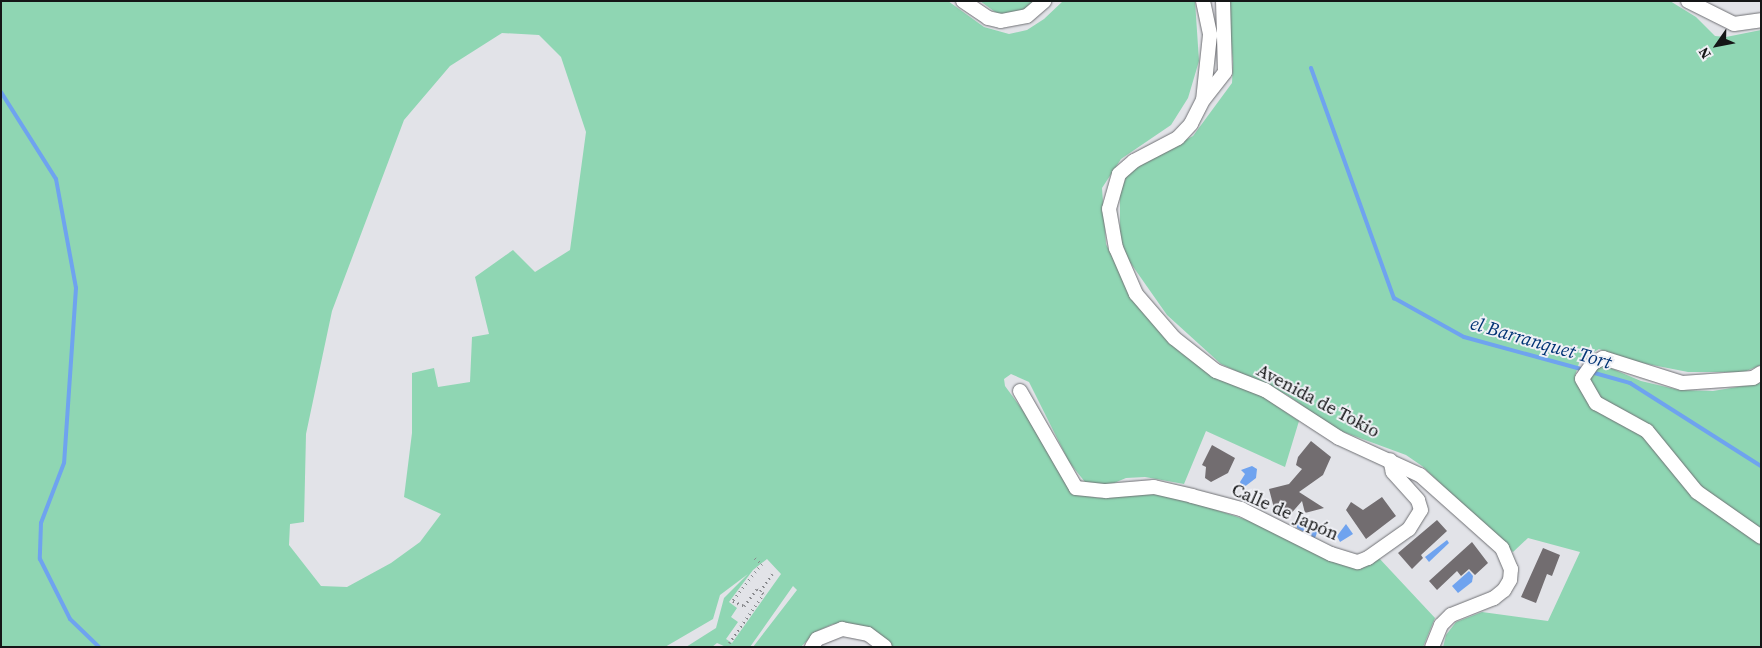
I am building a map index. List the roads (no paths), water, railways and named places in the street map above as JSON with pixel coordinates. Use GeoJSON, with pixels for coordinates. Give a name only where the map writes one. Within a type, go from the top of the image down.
{"type":"FeatureCollection","features":[{"type":"Feature","properties":{"kind":"street"},"geometry":{"type":"LineString","coordinates":[[963,1],[988,18],[1001,21],[1027,16],[1044,1]]}},
{"type":"Feature","properties":{"kind":"street","name":"Avenida de Tokio"},"geometry":{"type":"LineString","coordinates":[[1203,1],[1210,35],[1203,100],[1190,124],[1178,138],[1134,161],[1119,174],[1112,191],[1109,209],[1111,229],[1136,294],[1174,338],[1216,372],[1265,390],[1339,438],[1420,475],[1502,548],[1511,569],[1510,580],[1504,590],[1494,598],[1451,615],[1441,625],[1432,647]]}},
{"type":"Feature","properties":{"kind":"street"},"geometry":{"type":"LineString","coordinates":[[1203,100],[1225,72],[1222,1]]}},
{"type":"Feature","properties":{"kind":"street"},"geometry":{"type":"LineString","coordinates":[[1688,1],[1734,24],[1761,20]]}},
{"type":"Feature","properties":{"kind":"street"},"geometry":{"type":"LineString","coordinates":[[1761,374],[1753,378],[1682,383],[1603,358],[1593,363],[1582,379],[1596,403],[1647,431],[1697,492],[1761,537]]}},
{"type":"Feature","properties":{"kind":"street","name":"Calle de Japón"},"geometry":{"type":"LineString","coordinates":[[1020,391],[1076,488],[1106,491],[1154,487],[1200,498],[1241,509],[1331,554],[1358,562],[1368,558],[1408,528],[1421,510],[1418,500],[1393,472],[1390,460]]}},
{"type":"Feature","properties":{"kind":"street"},"geometry":{"type":"LineString","coordinates":[[812,647],[817,639],[842,629],[868,634],[885,647]]}},
{"type":"Feature","properties":{"kind":"water"},"geometry":{"type":"Polygon","coordinates":[[[1252,466],[1257,469],[1256,478],[1243,488],[1240,482],[1245,474],[1241,470],[1252,466]]]}},
{"type":"Feature","properties":{"kind":"water"},"geometry":{"type":"Polygon","coordinates":[[[1297,520],[1318,530],[1315,538],[1297,528],[1297,520]]]}},
{"type":"Feature","properties":{"kind":"water"},"geometry":{"type":"Polygon","coordinates":[[[1346,524],[1353,534],[1340,542],[1337,536],[1346,524]]]}},
{"type":"Feature","properties":{"kind":"water"},"geometry":{"type":"Polygon","coordinates":[[[1447,540],[1449,543],[1429,562],[1425,557],[1447,540]]]}},
{"type":"Feature","properties":{"kind":"water"},"geometry":{"type":"Polygon","coordinates":[[[1469,571],[1473,576],[1472,582],[1458,593],[1452,586],[1469,571]]]}},
{"type":"Feature","properties":{"kind":"waterway","name":"el Barranquet Tort"},"geometry":{"type":"LineString","coordinates":[[1311,68],[1394,298],[1464,337],[1585,370]]}},
{"type":"Feature","properties":{"kind":"waterway"},"geometry":{"type":"LineString","coordinates":[[1,92],[56,179],[76,288],[64,463],[41,523],[40,559],[70,619],[99,647]]}},
{"type":"Feature","properties":{"kind":"waterway","name":"el Barranquet Tort"},"geometry":{"type":"LineString","coordinates":[[1591,372],[1630,383],[1761,466]]}}]}
